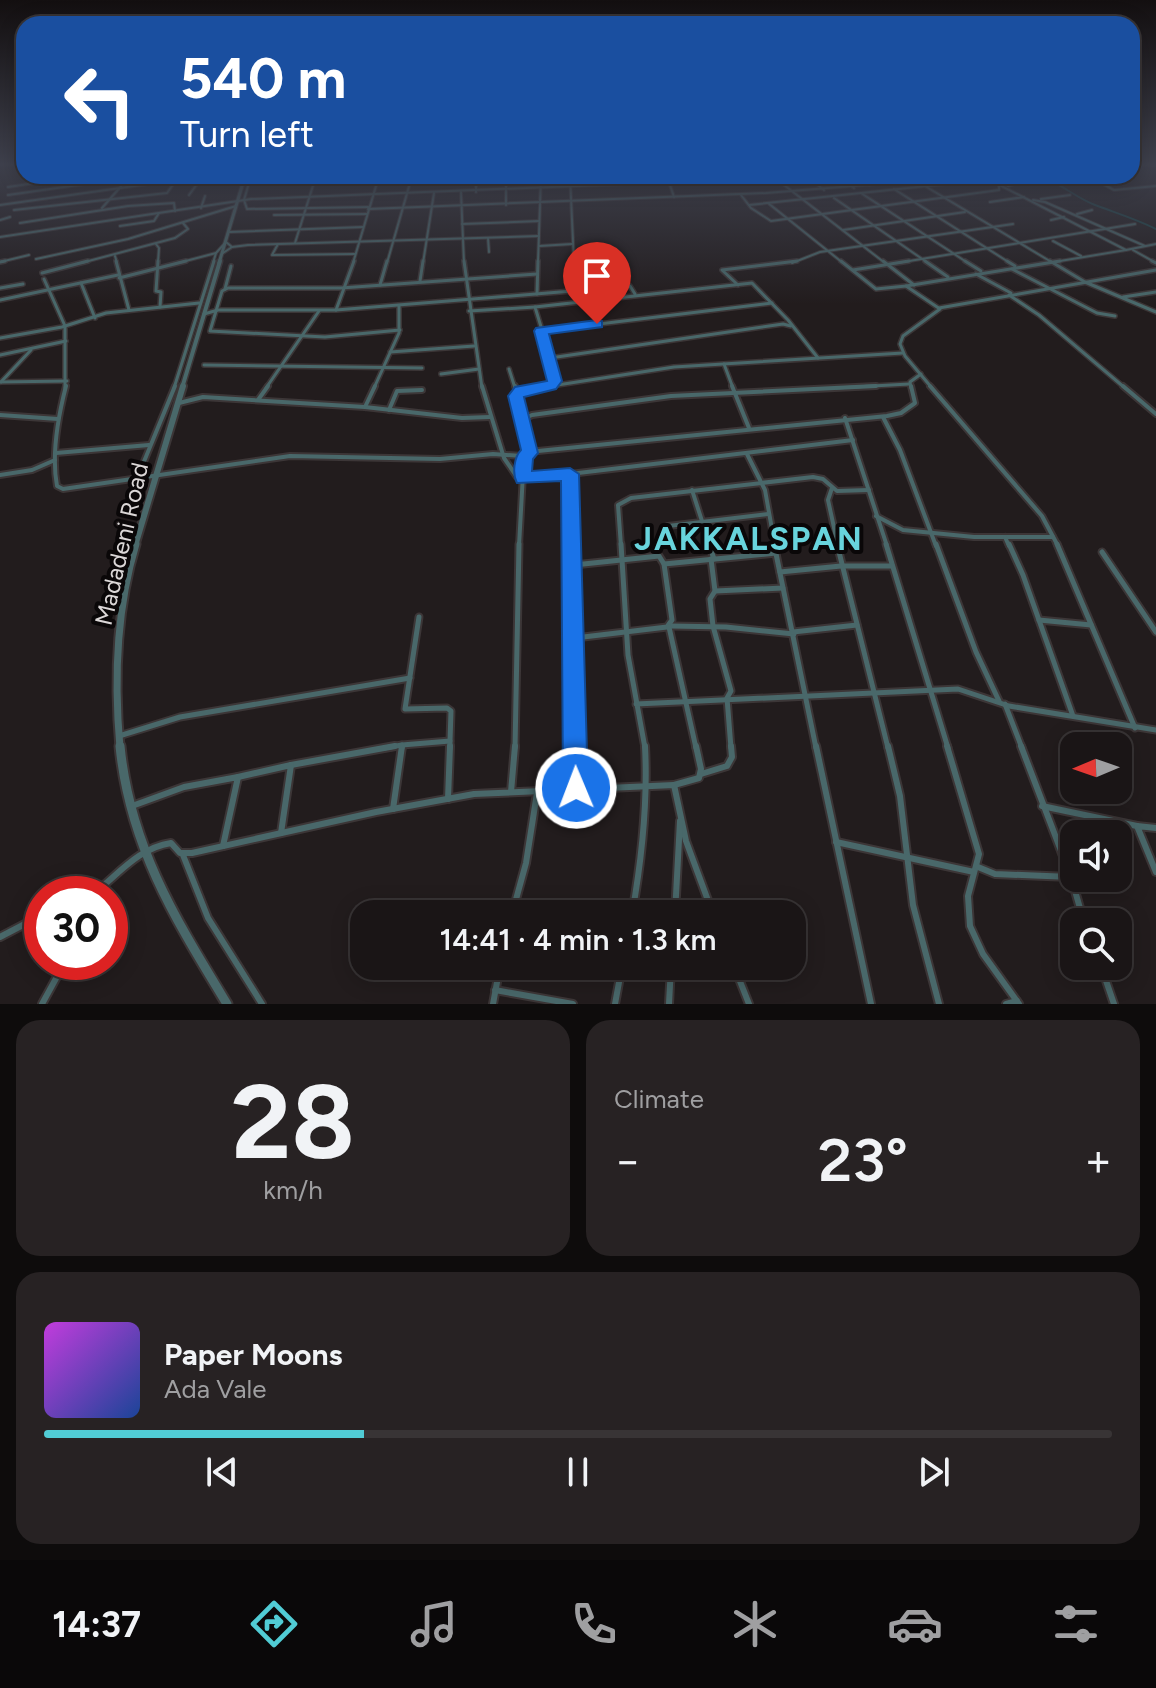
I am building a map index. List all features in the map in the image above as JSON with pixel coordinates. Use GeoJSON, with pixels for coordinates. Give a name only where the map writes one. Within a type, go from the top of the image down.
{"type":"FeatureCollection","features":[{"type":"Feature","properties":{"kind":"street"},"geometry":{"type":"LineString","coordinates":[[20,223],[95,211]]}},
{"type":"Feature","properties":{"kind":"street"},"geometry":{"type":"LineString","coordinates":[[0,237],[175,211]]}},
{"type":"Feature","properties":{"kind":"street"},"geometry":{"type":"LineString","coordinates":[[36,259],[128,239],[226,211]]}},
{"type":"Feature","properties":{"kind":"street","name":"Madadeni Road"},"geometry":{"type":"LineString","coordinates":[[227,1004],[168,904],[145,851],[132,806],[119,736],[115,675],[120,613],[155,477],[220,253],[229,245],[229,232],[236,211]]}},
{"type":"Feature","properties":{"kind":"street"},"geometry":{"type":"LineString","coordinates":[[295,243],[304,211]]}},
{"type":"Feature","properties":{"kind":"street"},"geometry":{"type":"LineString","coordinates":[[274,215],[357,211]]}},
{"type":"Feature","properties":{"kind":"street"},"geometry":{"type":"LineString","coordinates":[[336,310],[368,211]]}},
{"type":"Feature","properties":{"kind":"street"},"geometry":{"type":"LineString","coordinates":[[380,285],[401,211]]}},
{"type":"Feature","properties":{"kind":"street"},"geometry":{"type":"LineString","coordinates":[[420,281],[432,211]]}},
{"type":"Feature","properties":{"kind":"street"},"geometry":{"type":"LineString","coordinates":[[460,211],[463,279],[474,346],[500,454],[510,471],[523,478],[570,474],[853,440]]}},
{"type":"Feature","properties":{"kind":"street"},"geometry":{"type":"LineString","coordinates":[[537,294],[540,211]]}},
{"type":"Feature","properties":{"kind":"street"},"geometry":{"type":"LineString","coordinates":[[571,211],[575,288]]}},
{"type":"Feature","properties":{"kind":"street"},"geometry":{"type":"LineString","coordinates":[[756,211],[768,221],[846,211]]}},
{"type":"Feature","properties":{"kind":"street"},"geometry":{"type":"LineString","coordinates":[[778,211],[878,290],[1156,244]]}},
{"type":"Feature","properties":{"kind":"street"},"geometry":{"type":"LineString","coordinates":[[817,211],[914,285]]}},
{"type":"Feature","properties":{"kind":"street"},"geometry":{"type":"LineString","coordinates":[[854,211],[949,278]]}},
{"type":"Feature","properties":{"kind":"street"},"geometry":{"type":"LineString","coordinates":[[889,211],[983,272]]}},
{"type":"Feature","properties":{"kind":"street"},"geometry":{"type":"LineString","coordinates":[[928,211],[1017,267]]}},
{"type":"Feature","properties":{"kind":"street"},"geometry":{"type":"LineString","coordinates":[[1054,211],[1156,263]]}},
{"type":"Feature","properties":{"kind":"street"},"geometry":{"type":"LineString","coordinates":[[1064,211],[1145,246]]}},
{"type":"Feature","properties":{"kind":"street"},"geometry":{"type":"LineString","coordinates":[[1075,215],[1089,211]]}},
{"type":"Feature","properties":{"kind":"street"},"geometry":{"type":"LineString","coordinates":[[841,230],[968,212],[1085,282],[1156,312]]}},
{"type":"Feature","properties":{"kind":"street"},"geometry":{"type":"LineString","coordinates":[[120,226],[154,221],[159,213]]}},
{"type":"Feature","properties":{"kind":"street"},"geometry":{"type":"LineString","coordinates":[[0,220],[10,217]]}},
{"type":"Feature","properties":{"kind":"street"},"geometry":{"type":"LineString","coordinates":[[1051,220],[1065,217]]}},
{"type":"Feature","properties":{"kind":"street"},"geometry":{"type":"LineString","coordinates":[[462,224],[540,221]]}},
{"type":"Feature","properties":{"kind":"street"},"geometry":{"type":"LineString","coordinates":[[42,273],[156,244],[187,230],[183,223]]}},
{"type":"Feature","properties":{"kind":"street"},"geometry":{"type":"LineString","coordinates":[[738,285],[722,271],[789,264],[809,254],[1013,224]]}},
{"type":"Feature","properties":{"kind":"street"},"geometry":{"type":"LineString","coordinates":[[853,270],[1135,224]]}},
{"type":"Feature","properties":{"kind":"street"},"geometry":{"type":"LineString","coordinates":[[229,232],[363,227]]}},
{"type":"Feature","properties":{"kind":"street"},"geometry":{"type":"LineString","coordinates":[[229,245],[539,236]]}},
{"type":"Feature","properties":{"kind":"street"},"geometry":{"type":"LineString","coordinates":[[488,238],[489,252]]}},
{"type":"Feature","properties":{"kind":"street"},"geometry":{"type":"LineString","coordinates":[[1051,239],[1083,257]]}},
{"type":"Feature","properties":{"kind":"street"},"geometry":{"type":"LineString","coordinates":[[156,244],[159,248],[156,291],[161,292],[160,307]]}},
{"type":"Feature","properties":{"kind":"street"},"geometry":{"type":"LineString","coordinates":[[278,244],[272,255],[355,254]]}},
{"type":"Feature","properties":{"kind":"street"},"geometry":{"type":"LineString","coordinates":[[539,246],[573,244]]}},
{"type":"Feature","properties":{"kind":"street"},"geometry":{"type":"LineString","coordinates":[[0,307],[2,300],[220,253]]}},
{"type":"Feature","properties":{"kind":"street"},"geometry":{"type":"LineString","coordinates":[[136,481],[173,391],[199,303],[220,253]]}},
{"type":"Feature","properties":{"kind":"street"},"geometry":{"type":"LineString","coordinates":[[0,262],[29,255]]}},
{"type":"Feature","properties":{"kind":"street"},"geometry":{"type":"LineString","coordinates":[[115,256],[119,277],[128,295],[129,310]]}},
{"type":"Feature","properties":{"kind":"street"},"geometry":{"type":"LineString","coordinates":[[231,266],[210,332],[302,337],[400,330]]}},
{"type":"Feature","properties":{"kind":"street"},"geometry":{"type":"LineString","coordinates":[[1009,268],[1097,313],[1115,316]]}},
{"type":"Feature","properties":{"kind":"street"},"geometry":{"type":"LineString","coordinates":[[1135,728],[1053,537],[1035,506],[992,460],[903,353],[901,338],[922,325],[939,308],[1156,270]]}},
{"type":"Feature","properties":{"kind":"street"},"geometry":{"type":"LineString","coordinates":[[225,289],[345,288],[537,274]]}},
{"type":"Feature","properties":{"kind":"street"},"geometry":{"type":"LineString","coordinates":[[975,274],[1039,315],[1156,414]]}},
{"type":"Feature","properties":{"kind":"street"},"geometry":{"type":"LineString","coordinates":[[44,279],[65,326],[67,381],[58,419],[55,460],[56,483],[63,489],[136,481],[290,456],[440,459],[500,454],[524,456],[749,428],[883,416],[901,413],[912,406],[916,399],[909,384]]}},
{"type":"Feature","properties":{"kind":"street"},"geometry":{"type":"LineString","coordinates":[[81,283],[95,318]]}},
{"type":"Feature","properties":{"kind":"street"},"geometry":{"type":"LineString","coordinates":[[468,311],[535,307],[752,283],[818,358]]}},
{"type":"Feature","properties":{"kind":"street"},"geometry":{"type":"LineString","coordinates":[[0,288],[23,284]]}},
{"type":"Feature","properties":{"kind":"street"},"geometry":{"type":"LineString","coordinates":[[204,314],[217,310],[319,311],[399,306],[573,291],[575,288],[630,286],[635,294]]}},
{"type":"Feature","properties":{"kind":"street"},"geometry":{"type":"LineString","coordinates":[[906,286],[939,308]]}},
{"type":"Feature","properties":{"kind":"street"},"geometry":{"type":"LineString","coordinates":[[1121,297],[1156,292]]}},
{"type":"Feature","properties":{"kind":"street"},"geometry":{"type":"LineString","coordinates":[[0,338],[129,310],[199,303]]}},
{"type":"Feature","properties":{"kind":"street"},"geometry":{"type":"LineString","coordinates":[[541,331],[772,303]]}},
{"type":"Feature","properties":{"kind":"street"},"geometry":{"type":"LineString","coordinates":[[365,407],[400,330],[399,306]]}},
{"type":"Feature","properties":{"kind":"street"},"geometry":{"type":"LineString","coordinates":[[535,307],[555,380],[551,386]]}},
{"type":"Feature","properties":{"kind":"street"},"geometry":{"type":"LineString","coordinates":[[258,400],[319,311]]}},
{"type":"Feature","properties":{"kind":"street"},"geometry":{"type":"LineString","coordinates":[[550,358],[689,336],[783,324],[791,326]]}},
{"type":"Feature","properties":{"kind":"street"},"geometry":{"type":"LineString","coordinates":[[0,355],[66,341]]}},
{"type":"Feature","properties":{"kind":"street"},"geometry":{"type":"LineString","coordinates":[[390,352],[474,346]]}},
{"type":"Feature","properties":{"kind":"street"},"geometry":{"type":"LineString","coordinates":[[0,382],[32,348]]}},
{"type":"Feature","properties":{"kind":"street"},"geometry":{"type":"LineString","coordinates":[[517,393],[628,372],[903,353]]}},
{"type":"Feature","properties":{"kind":"street"},"geometry":{"type":"LineString","coordinates":[[724,364],[749,428]]}},
{"type":"Feature","properties":{"kind":"street"},"geometry":{"type":"LineString","coordinates":[[204,365],[422,368]]}},
{"type":"Feature","properties":{"kind":"street"},"geometry":{"type":"LineString","coordinates":[[441,374],[479,369]]}},
{"type":"Feature","properties":{"kind":"street"},"geometry":{"type":"LineString","coordinates":[[509,369],[530,453]]}},
{"type":"Feature","properties":{"kind":"street"},"geometry":{"type":"LineString","coordinates":[[521,420],[532,415],[660,397],[909,384],[921,374]]}},
{"type":"Feature","properties":{"kind":"street"},"geometry":{"type":"LineString","coordinates":[[0,382],[67,381]]}},
{"type":"Feature","properties":{"kind":"street"},"geometry":{"type":"LineString","coordinates":[[389,410],[397,391],[422,390]]}},
{"type":"Feature","properties":{"kind":"street"},"geometry":{"type":"LineString","coordinates":[[164,409],[194,397],[365,407],[453,418],[490,417]]}},
{"type":"Feature","properties":{"kind":"street"},"geometry":{"type":"LineString","coordinates":[[0,415],[58,419]]}},
{"type":"Feature","properties":{"kind":"street"},"geometry":{"type":"LineString","coordinates":[[883,416],[900,450],[976,652],[1002,704],[1060,850]]}},
{"type":"Feature","properties":{"kind":"street"},"geometry":{"type":"LineString","coordinates":[[845,418],[978,847],[976,870],[967,901],[971,925],[984,955],[1018,1002],[1006,1004]]}},
{"type":"Feature","properties":{"kind":"street"},"geometry":{"type":"LineString","coordinates":[[56,453],[149,445]]}},
{"type":"Feature","properties":{"kind":"street"},"geometry":{"type":"LineString","coordinates":[[747,454],[762,483],[871,1004]]}},
{"type":"Feature","properties":{"kind":"street"},"geometry":{"type":"LineString","coordinates":[[511,792],[517,718],[517,576],[524,456]]}},
{"type":"Feature","properties":{"kind":"street"},"geometry":{"type":"LineString","coordinates":[[1,475],[32,470],[55,460]]}},
{"type":"Feature","properties":{"kind":"street"},"geometry":{"type":"LineString","coordinates":[[570,474],[576,788]]}},
{"type":"Feature","properties":{"kind":"street"},"geometry":{"type":"LineString","coordinates":[[634,900],[647,787],[644,737],[636,704],[619,559],[620,502],[692,490],[815,477],[841,491],[869,490]]}},
{"type":"Feature","properties":{"kind":"street"},"geometry":{"type":"LineString","coordinates":[[832,488],[829,505],[841,566],[900,796],[913,905],[939,1004]]}},
{"type":"Feature","properties":{"kind":"street"},"geometry":{"type":"LineString","coordinates":[[183,854],[448,799],[511,792],[537,793],[539,790],[674,785],[699,778],[701,774],[723,771],[730,765],[732,757],[727,698],[731,691],[713,626],[710,599],[715,591],[712,559],[692,490]]}},
{"type":"Feature","properties":{"kind":"street"},"geometry":{"type":"LineString","coordinates":[[668,526],[768,514]]}},
{"type":"Feature","properties":{"kind":"street"},"geometry":{"type":"LineString","coordinates":[[876,516],[903,530],[1053,537]]}},
{"type":"Feature","properties":{"kind":"street"},"geometry":{"type":"LineString","coordinates":[[1005,537],[1073,716]]}},
{"type":"Feature","properties":{"kind":"street"},"geometry":{"type":"LineString","coordinates":[[1102,552],[1156,632]]}},
{"type":"Feature","properties":{"kind":"street"},"geometry":{"type":"LineString","coordinates":[[664,564],[776,553]]}},
{"type":"Feature","properties":{"kind":"street"},"geometry":{"type":"LineString","coordinates":[[574,565],[656,555],[664,564],[670,626],[701,774]]}},
{"type":"Feature","properties":{"kind":"street"},"geometry":{"type":"LineString","coordinates":[[780,572],[841,566],[892,566]]}},
{"type":"Feature","properties":{"kind":"street"},"geometry":{"type":"LineString","coordinates":[[715,591],[783,588]]}},
{"type":"Feature","properties":{"kind":"street"},"geometry":{"type":"LineString","coordinates":[[419,617],[405,709],[447,708],[451,711],[448,799]]}},
{"type":"Feature","properties":{"kind":"street"},"geometry":{"type":"LineString","coordinates":[[1039,620],[1091,625]]}},
{"type":"Feature","properties":{"kind":"street"},"geometry":{"type":"LineString","coordinates":[[575,638],[670,626],[713,626],[793,633],[857,625]]}},
{"type":"Feature","properties":{"kind":"street"},"geometry":{"type":"LineString","coordinates":[[119,736],[180,717],[410,678]]}},
{"type":"Feature","properties":{"kind":"street"},"geometry":{"type":"LineString","coordinates":[[636,704],[967,690],[1002,704],[1156,730]]}},
{"type":"Feature","properties":{"kind":"street"},"geometry":{"type":"LineString","coordinates":[[132,806],[184,787],[291,765],[402,745],[450,741]]}},
{"type":"Feature","properties":{"kind":"street"},"geometry":{"type":"LineString","coordinates":[[393,809],[402,745]]}},
{"type":"Feature","properties":{"kind":"street"},"geometry":{"type":"LineString","coordinates":[[281,833],[291,765]]}},
{"type":"Feature","properties":{"kind":"street"},"geometry":{"type":"LineString","coordinates":[[223,846],[238,777]]}},
{"type":"Feature","properties":{"kind":"street"},"geometry":{"type":"LineString","coordinates":[[674,785],[680,817],[708,900]]}},
{"type":"Feature","properties":{"kind":"street"},"geometry":{"type":"LineString","coordinates":[[516,900],[526,863],[537,793]]}},
{"type":"Feature","properties":{"kind":"street"},"geometry":{"type":"LineString","coordinates":[[1042,806],[1156,828]]}},
{"type":"Feature","properties":{"kind":"street"},"geometry":{"type":"LineString","coordinates":[[676,900],[680,817]]}},
{"type":"Feature","properties":{"kind":"street"},"geometry":{"type":"LineString","coordinates":[[1137,826],[1156,872]]}},
{"type":"Feature","properties":{"kind":"street"},"geometry":{"type":"LineString","coordinates":[[835,842],[995,874],[1060,877]]}},
{"type":"Feature","properties":{"kind":"street"},"geometry":{"type":"LineString","coordinates":[[115,876],[145,851],[171,843],[183,854],[208,918],[234,964],[262,1004]]}},
{"type":"Feature","properties":{"kind":"street"},"geometry":{"type":"LineString","coordinates":[[0,937],[24,924]]}},
{"type":"Feature","properties":{"kind":"street"},"geometry":{"type":"LineString","coordinates":[[42,1004],[55,980]]}},
{"type":"Feature","properties":{"kind":"street"},"geometry":{"type":"LineString","coordinates":[[493,1004],[497,980]]}},
{"type":"Feature","properties":{"kind":"street"},"geometry":{"type":"LineString","coordinates":[[615,1004],[619,980]]}},
{"type":"Feature","properties":{"kind":"street"},"geometry":{"type":"LineString","coordinates":[[669,1004],[670,980]]}},
{"type":"Feature","properties":{"kind":"street"},"geometry":{"type":"LineString","coordinates":[[740,980],[749,1004]]}},
{"type":"Feature","properties":{"kind":"street"},"geometry":{"type":"LineString","coordinates":[[1106,980],[1114,1004]]}},
{"type":"Feature","properties":{"kind":"street"},"geometry":{"type":"LineString","coordinates":[[495,990],[573,1004]]}},
{"type":"Feature","properties":{"kind":"waterway"},"geometry":{"type":"LineString","coordinates":[[1111,211],[1156,229]]}},
{"type":"Feature","properties":{"kind":"district","name":"JAKKALSPAN"},"geometry":{"type":"Point","coordinates":[749,539]}},
{"type":"Feature","properties":{"kind":"route"},"geometry":{"type":"LineString","coordinates":[[576,788],[573,496],[570,474],[523,478],[524,456],[530,453],[516,396],[521,390],[551,386],[555,381],[541,331],[597,324]]}}]}
